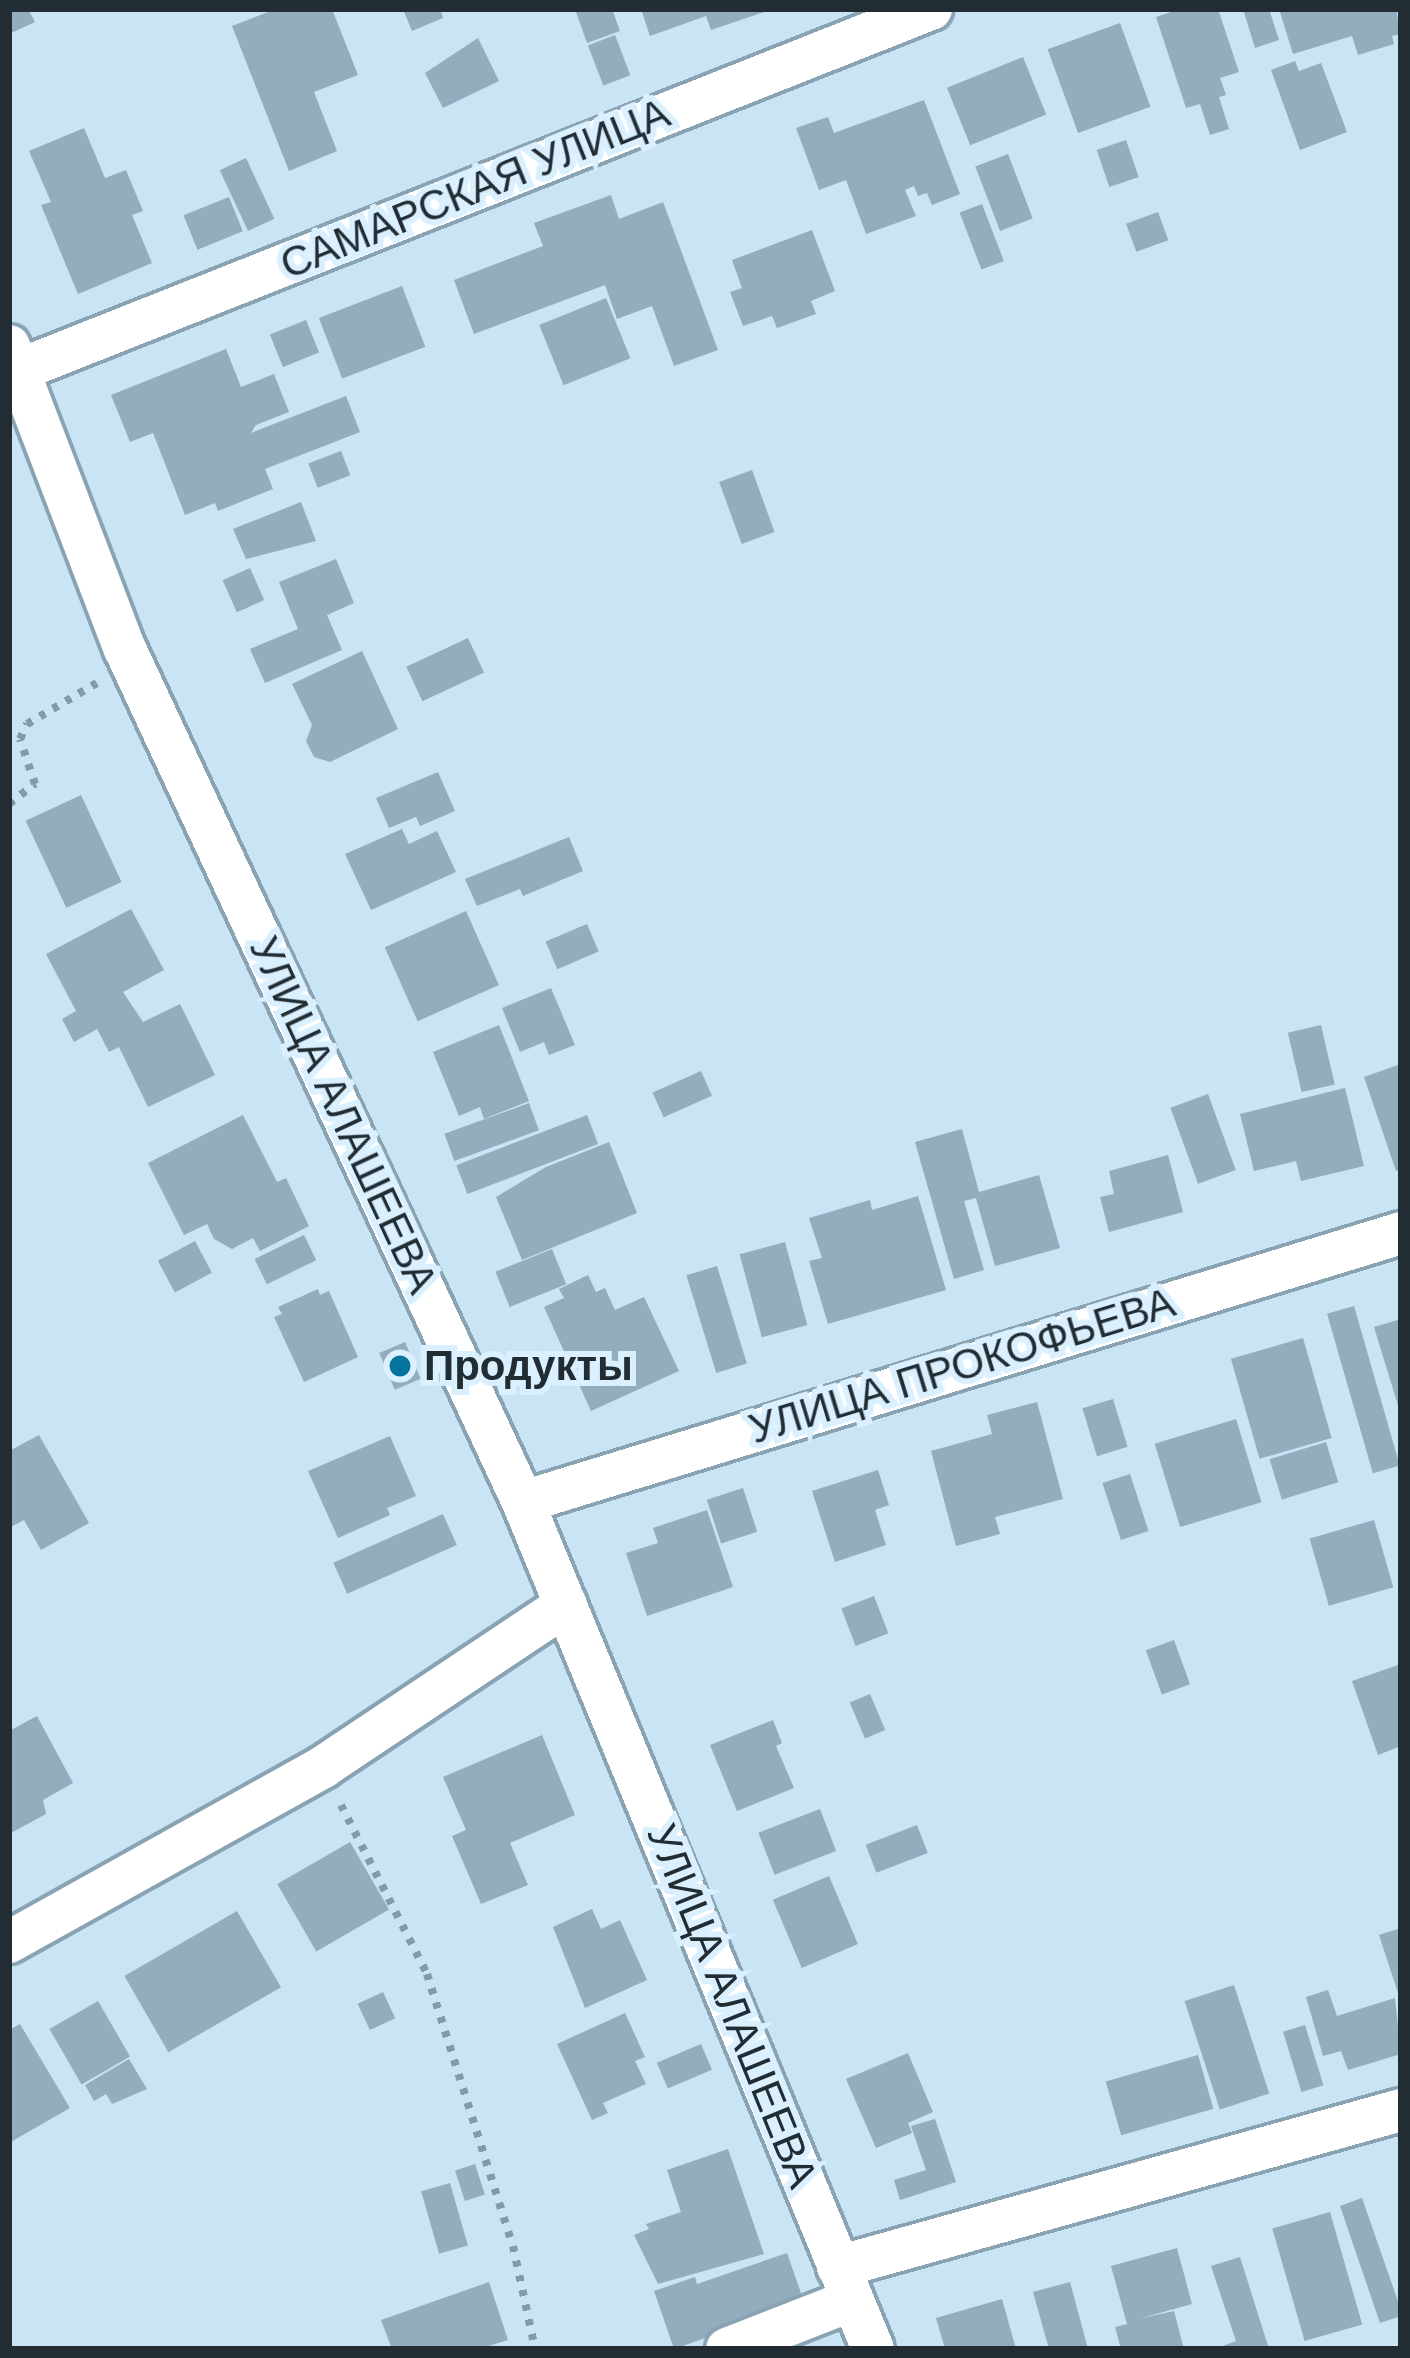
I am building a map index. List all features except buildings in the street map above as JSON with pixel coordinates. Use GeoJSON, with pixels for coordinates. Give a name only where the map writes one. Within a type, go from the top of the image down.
{"type":"FeatureCollection","features":[{"type":"Feature","properties":{"kind":"street","name":"САМАРСКАЯ УЛИЦА"},"geometry":{"type":"LineString","coordinates":[[14,358],[932,9]]}},
{"type":"Feature","properties":{"kind":"street","name":"УЛИЦА АЛАШЕЕВА"},"geometry":{"type":"LineString","coordinates":[[14,358],[131,663],[523,1502],[873,2349]]}},
{"type":"Feature","properties":{"kind":"street","name":"УЛИЦА ПРОКОФЬЕВА"},"geometry":{"type":"LineString","coordinates":[[523,1502],[1401,1233]]}},
{"type":"Feature","properties":{"kind":"street"},"geometry":{"type":"LineString","coordinates":[[9,1942],[322,1767],[566,1605]]}},
{"type":"Feature","properties":{"kind":"street"},"geometry":{"type":"LineString","coordinates":[[728,2349],[845,2283],[1401,2110]]}},
{"type":"Feature","properties":{"kind":"path"},"geometry":{"type":"LineString","coordinates":[[9,804],[35,784],[20,740],[27,724],[131,663]]}},
{"type":"Feature","properties":{"kind":"path"},"geometry":{"type":"LineString","coordinates":[[322,1767],[427,1974],[513,2246],[536,2349]]}},
{"type":"Feature","properties":{"kind":"place","name":"Продукты"},"geometry":{"type":"Point","coordinates":[400,1366]}}]}
